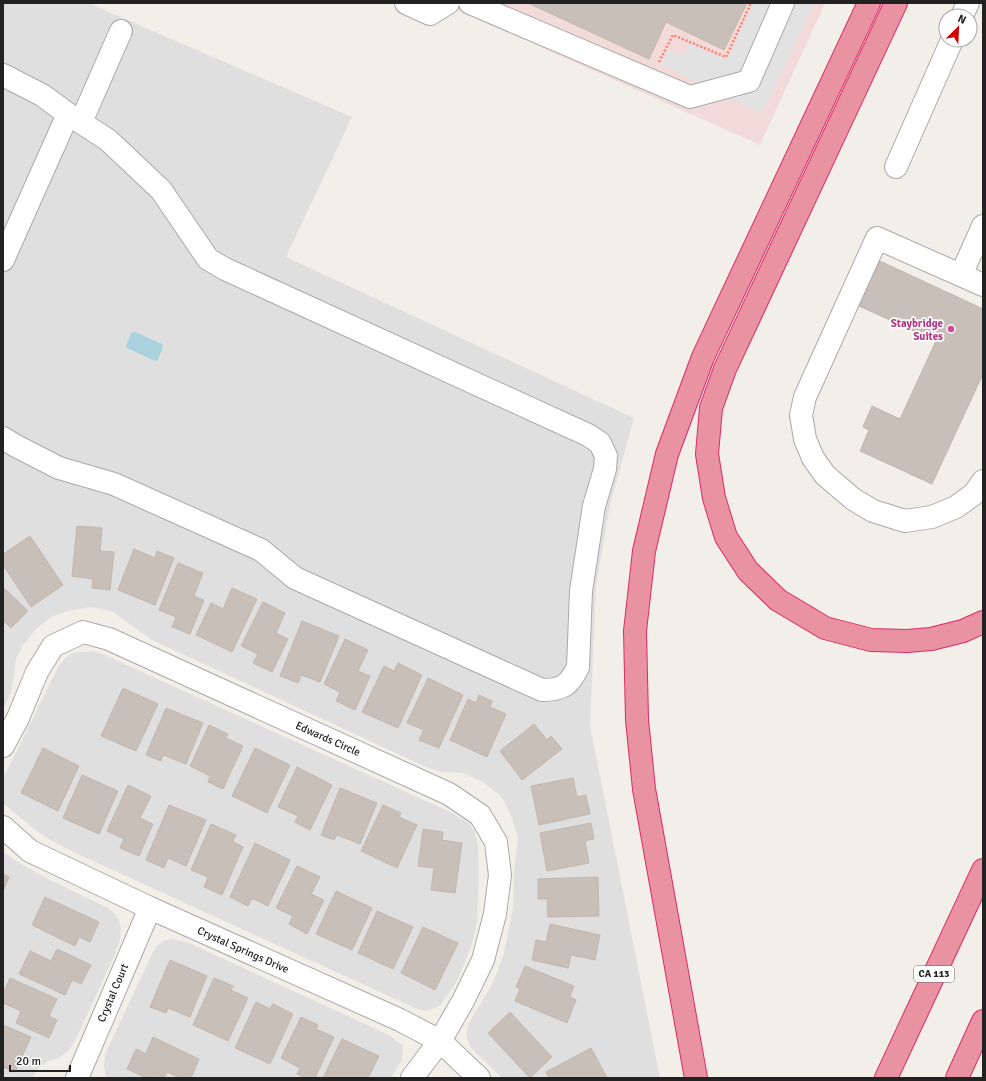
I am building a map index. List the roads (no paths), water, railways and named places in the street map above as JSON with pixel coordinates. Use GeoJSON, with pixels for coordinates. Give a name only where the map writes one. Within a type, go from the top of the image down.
{"type":"FeatureCollection","features":[{"type":"Feature","properties":{"kind":"highway"},"geometry":{"type":"LineString","coordinates":[[696,1078],[644,789],[637,720],[635,631],[644,551],[667,454],[703,357],[869,3]]}},
{"type":"Feature","properties":{"kind":"highway"},"geometry":{"type":"LineString","coordinates":[[896,3],[725,368],[711,408],[707,454],[714,498],[726,537],[748,571],[784,604],[824,628],[871,640],[907,641],[931,638],[963,631],[983,622]]}},
{"type":"Feature","properties":{"kind":"highway","name":"CA 113"},"geometry":{"type":"LineString","coordinates":[[886,1078],[983,870]]}},
{"type":"Feature","properties":{"kind":"highway"},"geometry":{"type":"LineString","coordinates":[[957,1078],[983,1021]]}},
{"type":"Feature","properties":{"kind":"street"},"geometry":{"type":"LineString","coordinates":[[406,3],[430,14],[448,3]]}},
{"type":"Feature","properties":{"kind":"street"},"geometry":{"type":"LineString","coordinates":[[470,3],[690,97],[749,81],[783,3]]}},
{"type":"Feature","properties":{"kind":"street"},"geometry":{"type":"LineString","coordinates":[[3,260],[74,118],[121,31]]}},
{"type":"Feature","properties":{"kind":"street"},"geometry":{"type":"LineString","coordinates":[[896,167],[948,48]]}},
{"type":"Feature","properties":{"kind":"street"},"geometry":{"type":"LineString","coordinates":[[3,75],[42,95],[108,140],[161,190],[208,259],[225,269],[588,435],[600,443],[606,456],[606,469],[594,506],[580,591],[578,667],[574,676],[566,685],[556,690],[542,690],[295,578],[261,550],[114,484],[59,468],[3,438]]}},
{"type":"Feature","properties":{"kind":"street"},"geometry":{"type":"LineString","coordinates":[[961,275],[983,226]]}},
{"type":"Feature","properties":{"kind":"street"},"geometry":{"type":"LineString","coordinates":[[983,285],[877,238],[805,397],[801,415],[805,439],[813,458],[825,476],[853,499],[873,511],[905,521],[932,517],[956,507],[974,494],[983,481]]}},
{"type":"Feature","properties":{"kind":"street","name":"Edwards Circle"},"geometry":{"type":"LineString","coordinates":[[3,746],[18,718],[37,672],[53,646],[83,632],[109,639],[449,794],[480,815],[496,842],[500,875],[495,914],[483,960],[463,1001],[440,1041],[412,1078]]}},
{"type":"Feature","properties":{"kind":"street","name":"Crystal Springs Drive"},"geometry":{"type":"LineString","coordinates":[[3,827],[30,851],[150,908],[400,1020],[440,1041],[479,1078]]}},
{"type":"Feature","properties":{"kind":"street","name":"Crystal Court"},"geometry":{"type":"LineString","coordinates":[[77,1078],[150,908]]}},
{"type":"Feature","properties":{"kind":"water"},"geometry":{"type":"Polygon","coordinates":[[[135,332],[162,344],[163,346],[158,360],[155,361],[127,348],[126,346],[131,333],[135,332]]]}},
{"type":"Feature","properties":{"kind":"place","name":"Staybridge Suites"},"geometry":{"type":"Point","coordinates":[951,329]}}]}
